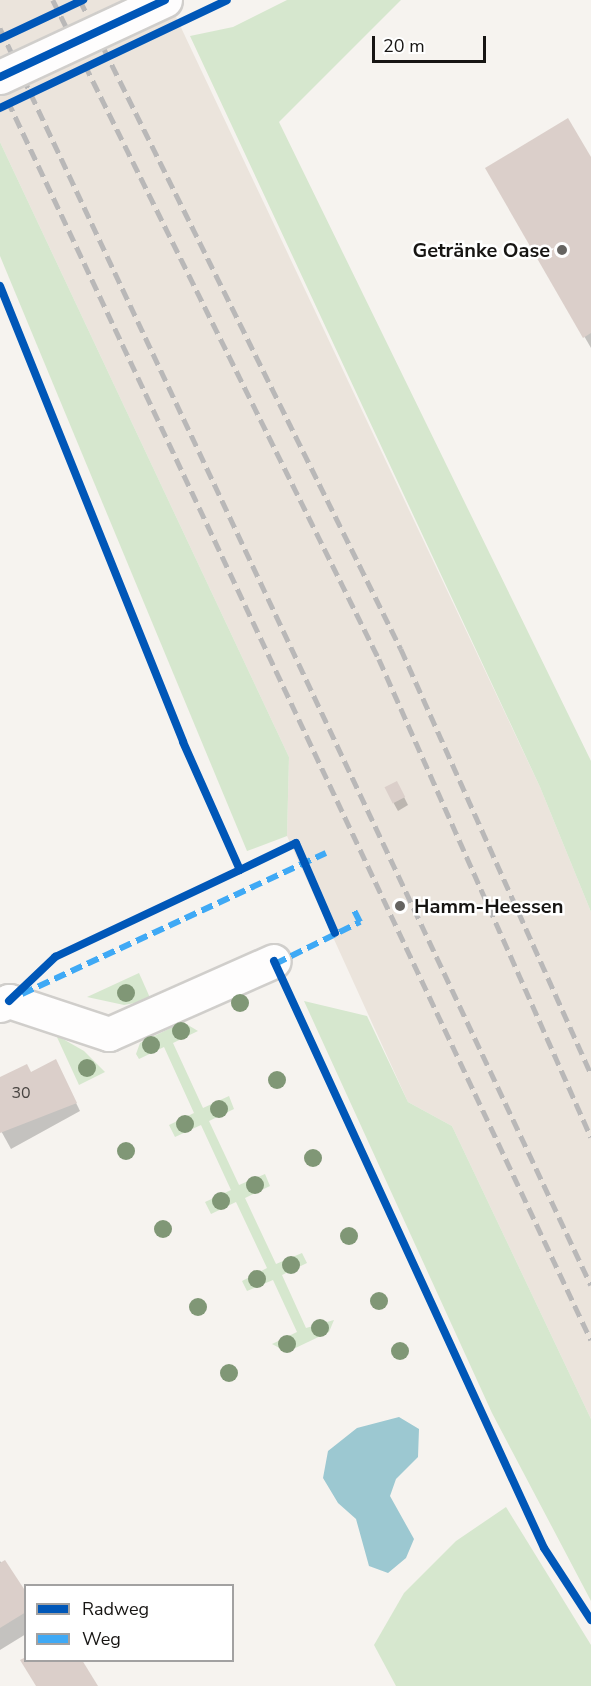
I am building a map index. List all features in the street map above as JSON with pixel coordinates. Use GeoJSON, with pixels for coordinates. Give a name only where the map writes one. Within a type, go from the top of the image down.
{"type":"FeatureCollection","features":[{"type":"Feature","properties":{"kind":"street"},"geometry":{"type":"LineString","coordinates":[[0,77],[165,0]]}},
{"type":"Feature","properties":{"kind":"street"},"geometry":{"type":"LineString","coordinates":[[0,1005],[9,1001],[110,1034],[274,961]]}},
{"type":"Feature","properties":{"kind":"shaded area"},"geometry":{"type":"Polygon","coordinates":[[[0,0],[168,0],[540,787],[591,912],[591,1419],[452,1126],[408,1102],[287,836],[289,757],[0,142],[0,0]]]}},
{"type":"Feature","properties":{"kind":"green space"},"geometry":{"type":"Polygon","coordinates":[[[287,0],[401,0],[279,122],[591,761],[591,912],[540,787],[190,36],[233,27],[287,0]]]}},
{"type":"Feature","properties":{"kind":"green space"},"geometry":{"type":"Polygon","coordinates":[[[0,142],[289,757],[287,836],[247,851],[0,256],[0,142]]]}},
{"type":"Feature","properties":{"kind":"green space"},"geometry":{"type":"Polygon","coordinates":[[[139,973],[151,1000],[124,1005],[87,997],[139,973]]]}},
{"type":"Feature","properties":{"kind":"green space"},"geometry":{"type":"Polygon","coordinates":[[[304,1001],[367,1016],[408,1102],[452,1126],[591,1419],[591,1601],[492,1413],[304,1001]]]}},
{"type":"Feature","properties":{"kind":"green space"},"geometry":{"type":"Polygon","coordinates":[[[183,1022],[198,1031],[173,1043],[203,1108],[229,1096],[234,1109],[209,1121],[239,1185],[265,1174],[270,1186],[245,1198],[276,1264],[302,1253],[307,1263],[282,1275],[306,1328],[334,1320],[329,1332],[287,1352],[272,1344],[297,1332],[273,1280],[247,1291],[242,1281],[267,1268],[236,1202],[211,1214],[205,1202],[231,1190],[201,1125],[175,1137],[169,1125],[194,1113],[164,1047],[139,1059],[136,1054],[140,1043],[183,1022]]]}},
{"type":"Feature","properties":{"kind":"green space"},"geometry":{"type":"Polygon","coordinates":[[[56,1035],[84,1051],[105,1072],[79,1085],[56,1035]]]}},
{"type":"Feature","properties":{"kind":"green space"},"geometry":{"type":"Polygon","coordinates":[[[506,1507],[591,1645],[591,1686],[396,1686],[374,1645],[404,1593],[456,1541],[506,1507]]]}},
{"type":"Feature","properties":{"kind":"water"},"geometry":{"type":"Polygon","coordinates":[[[399,1417],[419,1429],[418,1457],[396,1479],[390,1496],[414,1539],[406,1558],[388,1573],[369,1566],[356,1519],[338,1503],[323,1478],[328,1451],[357,1428],[399,1417]]]}},
{"type":"Feature","properties":{"kind":"building","name":"Getränke Oase"},"geometry":{"type":"Polygon","coordinates":[[[568,118],[591,157],[591,333],[583,338],[485,168],[568,118]]]}},
{"type":"Feature","properties":{"kind":"building"},"geometry":{"type":"Polygon","coordinates":[[[397,781],[405,797],[393,803],[385,787],[397,781]]]}},
{"type":"Feature","properties":{"kind":"building"},"geometry":{"type":"Polygon","coordinates":[[[56,1059],[77,1103],[0,1133],[0,1077],[27,1064],[31,1072],[56,1059]]]}},
{"type":"Feature","properties":{"kind":"building"},"geometry":{"type":"Polygon","coordinates":[[[5,1560],[24,1589],[24,1613],[0,1628],[0,1563],[5,1560]]]}},
{"type":"Feature","properties":{"kind":"building"},"geometry":{"type":"Polygon","coordinates":[[[24,1658],[24,1662],[83,1662],[98,1686],[36,1686],[20,1660],[24,1658]]]}},
{"type":"Feature","properties":{"kind":"railway"},"geometry":{"type":"LineString","coordinates":[[53,0],[379,659],[591,1137]]}},
{"type":"Feature","properties":{"kind":"railway"},"geometry":{"type":"LineString","coordinates":[[80,0],[401,649],[591,1073]]}},
{"type":"Feature","properties":{"kind":"railway"},"geometry":{"type":"LineString","coordinates":[[0,28],[591,1285]]}},
{"type":"Feature","properties":{"kind":"railway"},"geometry":{"type":"LineString","coordinates":[[0,84],[591,1340]]}},
{"type":"Feature","properties":{"kind":"marked path"},"geometry":{"type":"LineString","coordinates":[[22,994],[326,853]]}},
{"type":"Feature","properties":{"kind":"marked path"},"geometry":{"type":"LineString","coordinates":[[275,964],[360,922],[353,908]]}},
{"type":"Feature","properties":{"kind":"cycle path"},"geometry":{"type":"LineString","coordinates":[[0,39],[83,0]]}},
{"type":"Feature","properties":{"kind":"cycle path"},"geometry":{"type":"LineString","coordinates":[[0,77],[165,0]]}},
{"type":"Feature","properties":{"kind":"cycle path"},"geometry":{"type":"LineString","coordinates":[[0,108],[227,0]]}},
{"type":"Feature","properties":{"kind":"cycle path"},"geometry":{"type":"LineString","coordinates":[[0,286],[183,742],[240,870],[296,843],[335,933]]}},
{"type":"Feature","properties":{"kind":"cycle path"},"geometry":{"type":"LineString","coordinates":[[9,1001],[55,957],[240,870]]}},
{"type":"Feature","properties":{"kind":"cycle path"},"geometry":{"type":"LineString","coordinates":[[274,961],[544,1548],[591,1620]]}},
{"type":"Feature","properties":{"kind":"place","name":"Getränke Oase"},"geometry":{"type":"Point","coordinates":[562,250]}},
{"type":"Feature","properties":{"kind":"place","name":"Hamm-Heessen"},"geometry":{"type":"Point","coordinates":[400,906]}}]}
